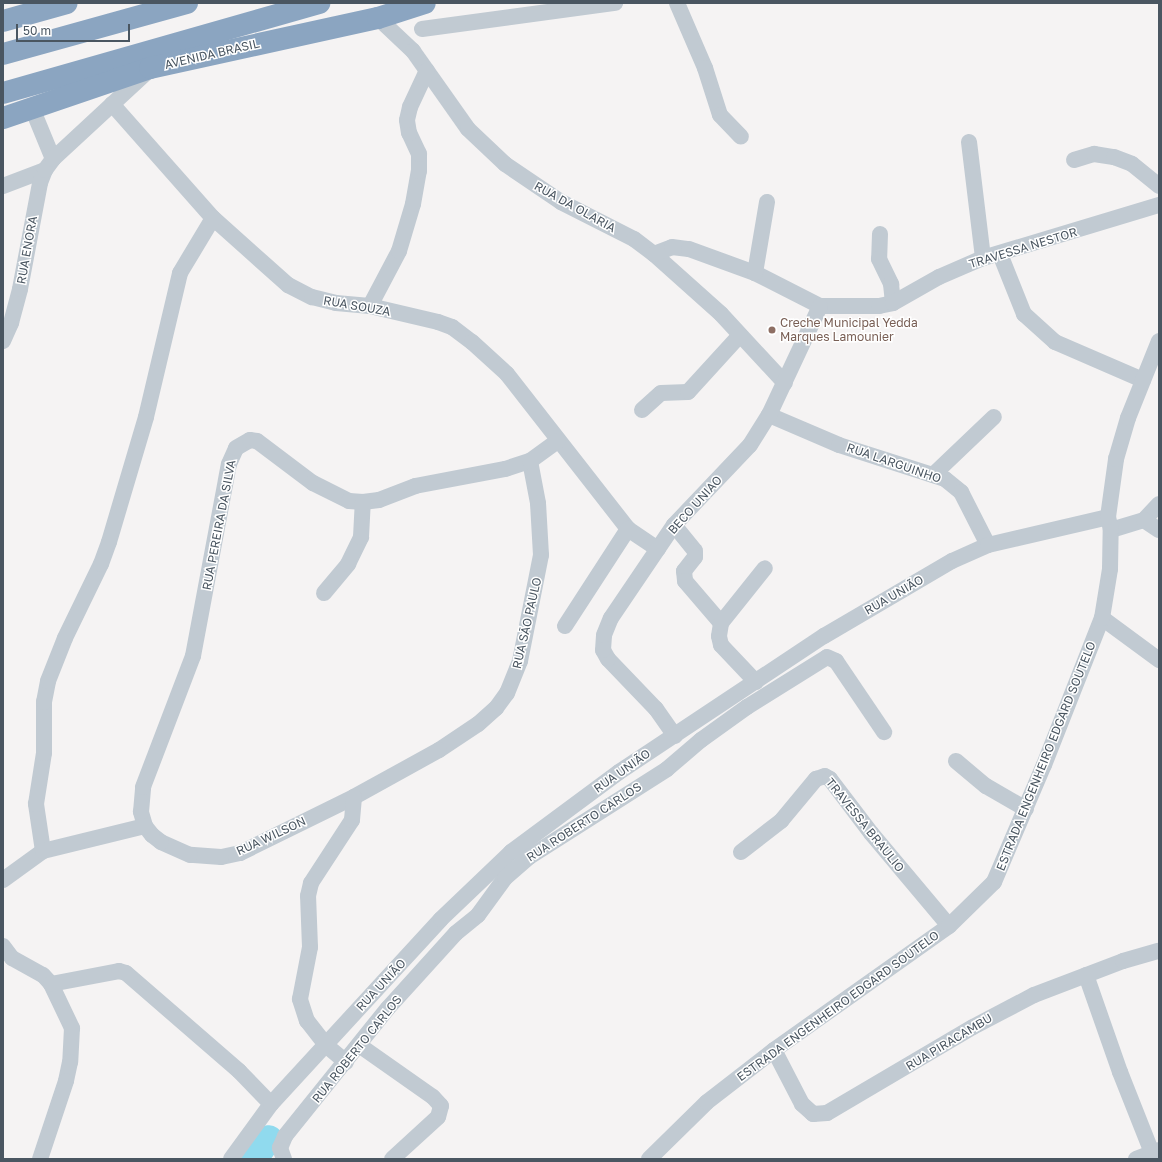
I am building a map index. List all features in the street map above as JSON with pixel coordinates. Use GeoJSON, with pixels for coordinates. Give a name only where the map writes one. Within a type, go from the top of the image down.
{"type":"FeatureCollection","features":[{"type":"Feature","properties":{"kind":"highway"},"geometry":{"type":"LineString","coordinates":[[3,21],[67,3]]}},
{"type":"Feature","properties":{"kind":"highway"},"geometry":{"type":"LineString","coordinates":[[3,54],[187,3]]}},
{"type":"Feature","properties":{"kind":"highway","name":"AVENIDA BRASIL"},"geometry":{"type":"LineString","coordinates":[[3,93],[319,3]]}},
{"type":"Feature","properties":{"kind":"highway","name":"AVENIDA BRASIL"},"geometry":{"type":"LineString","coordinates":[[3,118],[150,68],[378,18],[426,3]]}},
{"type":"Feature","properties":{"kind":"street"},"geometry":{"type":"LineString","coordinates":[[413,51],[422,29],[426,3]]}},
{"type":"Feature","properties":{"kind":"street"},"geometry":{"type":"LineString","coordinates":[[422,29],[615,3]]}},
{"type":"Feature","properties":{"kind":"street"},"geometry":{"type":"LineString","coordinates":[[677,3],[705,68],[720,115],[741,137]]}},
{"type":"Feature","properties":{"kind":"street","name":"RUA DA OLARIA"},"geometry":{"type":"LineString","coordinates":[[378,18],[413,51],[468,129],[505,164],[560,202],[634,239],[654,254],[740,335],[785,383]]}},
{"type":"Feature","properties":{"kind":"street","name":"RUA ENORA"},"geometry":{"type":"LineString","coordinates":[[3,341],[20,289],[40,182],[49,164],[150,68]]}},
{"type":"Feature","properties":{"kind":"street"},"geometry":{"type":"LineString","coordinates":[[370,306],[399,251],[412,204],[419,171],[419,154],[409,133],[407,120],[410,107],[427,71]]}},
{"type":"Feature","properties":{"kind":"street","name":"RUA SOUZA"},"geometry":{"type":"LineString","coordinates":[[112,104],[213,218],[288,285],[312,297],[336,304],[370,306],[452,327],[472,342],[507,374],[628,530],[658,549]]}},
{"type":"Feature","properties":{"kind":"street"},"geometry":{"type":"LineString","coordinates":[[3,186],[49,164],[32,108]]}},
{"type":"Feature","properties":{"kind":"street"},"geometry":{"type":"LineString","coordinates":[[969,142],[983,258]]}},
{"type":"Feature","properties":{"kind":"street"},"geometry":{"type":"LineString","coordinates":[[1074,160],[1094,154],[1114,157],[1132,164],[1159,186]]}},
{"type":"Feature","properties":{"kind":"street"},"geometry":{"type":"LineString","coordinates":[[755,273],[768,202]]}},
{"type":"Feature","properties":{"kind":"street","name":"TRAVESSA NESTOR"},"geometry":{"type":"LineString","coordinates":[[820,306],[862,307],[893,303],[939,277],[983,258],[1159,205]]}},
{"type":"Feature","properties":{"kind":"street"},"geometry":{"type":"LineString","coordinates":[[43,851],[36,804],[44,753],[44,702],[48,681],[65,638],[102,564],[146,417],[180,273],[213,218]]}},
{"type":"Feature","properties":{"kind":"street"},"geometry":{"type":"LineString","coordinates":[[880,234],[879,259],[891,284],[893,303]]}},
{"type":"Feature","properties":{"kind":"street"},"geometry":{"type":"LineString","coordinates":[[654,254],[672,247],[679,247],[755,273],[820,306]]}},
{"type":"Feature","properties":{"kind":"street"},"geometry":{"type":"LineString","coordinates":[[1000,254],[1024,314],[1055,342],[1150,375]]}},
{"type":"Feature","properties":{"kind":"street","name":"BECO UNIAO"},"geometry":{"type":"LineString","coordinates":[[674,736],[664,719],[608,659],[603,650],[604,635],[611,618],[674,525],[750,445],[769,415],[820,306]]}},
{"type":"Feature","properties":{"kind":"street"},"geometry":{"type":"LineString","coordinates":[[642,410],[660,393],[688,392],[740,335]]}},
{"type":"Feature","properties":{"kind":"street","name":"ESTRADA ENGENHEIRO EDGARD SOUTELO"},"geometry":{"type":"LineString","coordinates":[[649,1159],[707,1102],[774,1050],[949,926],[994,882],[1026,809],[1102,618],[1110,569],[1109,523],[1116,459],[1150,375],[1159,341]]}},
{"type":"Feature","properties":{"kind":"street","name":"RUA LARGUINHO"},"geometry":{"type":"LineString","coordinates":[[769,415],[839,444],[945,479],[961,492],[988,545]]}},
{"type":"Feature","properties":{"kind":"street"},"geometry":{"type":"LineString","coordinates":[[933,475],[994,417]]}},
{"type":"Feature","properties":{"kind":"street","name":"RUA PEREIRA DA SILVA"},"geometry":{"type":"LineString","coordinates":[[145,826],[141,812],[143,787],[193,656],[229,464],[236,448],[250,440],[257,441],[313,483],[349,500],[363,502],[379,500],[415,486],[505,469],[530,461],[558,441]]}},
{"type":"Feature","properties":{"kind":"street","name":"RUA SĀO PAULO"},"geometry":{"type":"LineString","coordinates":[[354,797],[439,750],[478,724],[496,708],[507,693],[520,661],[541,555],[538,503],[530,461]]}},
{"type":"Feature","properties":{"kind":"street"},"geometry":{"type":"LineString","coordinates":[[324,593],[348,564],[361,537],[363,502]]}},
{"type":"Feature","properties":{"kind":"street"},"geometry":{"type":"LineString","coordinates":[[1159,504],[1144,520],[1159,530]]}},
{"type":"Feature","properties":{"kind":"street","name":"RUA UNIÃO"},"geometry":{"type":"LineString","coordinates":[[231,1159],[271,1104],[472,890],[511,852],[618,772],[877,604],[952,561],[988,545],[1109,523],[1144,520]]}},
{"type":"Feature","properties":{"kind":"street"},"geometry":{"type":"LineString","coordinates":[[674,525],[695,551],[695,557],[684,572],[685,581],[721,623]]}},
{"type":"Feature","properties":{"kind":"street"},"geometry":{"type":"LineString","coordinates":[[565,626],[628,530]]}},
{"type":"Feature","properties":{"kind":"street"},"geometry":{"type":"LineString","coordinates":[[756,682],[721,645],[719,636],[721,623],[765,568]]}},
{"type":"Feature","properties":{"kind":"street"},"geometry":{"type":"LineString","coordinates":[[1102,618],[1159,660]]}},
{"type":"Feature","properties":{"kind":"street","name":"RUA ROBERTO CARLOS"},"geometry":{"type":"LineString","coordinates":[[284,1159],[280,1148],[285,1136],[404,990],[456,933],[478,915],[505,878],[529,857],[667,769],[701,740],[747,707],[826,657],[836,661],[884,732]]}},
{"type":"Feature","properties":{"kind":"street"},"geometry":{"type":"LineString","coordinates":[[740,693],[747,707]]}},
{"type":"Feature","properties":{"kind":"street"},"geometry":{"type":"LineString","coordinates":[[956,761],[986,786],[1026,809]]}},
{"type":"Feature","properties":{"kind":"street"},"geometry":{"type":"LineString","coordinates":[[618,772],[631,792]]}},
{"type":"Feature","properties":{"kind":"street","name":"TRAVESSA BRAULIO"},"geometry":{"type":"LineString","coordinates":[[741,852],[781,821],[816,779],[825,776],[830,779],[871,833],[949,926]]}},
{"type":"Feature","properties":{"kind":"street"},"geometry":{"type":"LineString","coordinates":[[346,1062],[326,1045],[307,1021],[300,1000],[310,947],[308,896],[314,874],[352,820],[354,797]]}},
{"type":"Feature","properties":{"kind":"street","name":"RUA WILSON"},"geometry":{"type":"LineString","coordinates":[[145,826],[161,842],[179,851],[203,857],[221,857],[240,853],[354,797]]}},
{"type":"Feature","properties":{"kind":"street"},"geometry":{"type":"LineString","coordinates":[[583,799],[596,815]]}},
{"type":"Feature","properties":{"kind":"street"},"geometry":{"type":"LineString","coordinates":[[3,880],[43,851],[145,826]]}},
{"type":"Feature","properties":{"kind":"street"},"geometry":{"type":"LineString","coordinates":[[3,946],[12,958],[43,975],[51,984],[67,1014],[72,1028],[72,1044],[58,1108],[40,1159]]}},
{"type":"Feature","properties":{"kind":"street","name":"RUA PIRACAMBU"},"geometry":{"type":"LineString","coordinates":[[774,1050],[802,1104],[813,1114],[827,1113],[973,1027],[1034,995],[1086,975],[1159,951]]}},
{"type":"Feature","properties":{"kind":"street"},"geometry":{"type":"LineString","coordinates":[[51,984],[119,971],[126,972],[239,1071],[271,1104]]}},
{"type":"Feature","properties":{"kind":"street"},"geometry":{"type":"LineString","coordinates":[[1086,975],[1120,1072],[1156,1151],[1136,1159]]}},
{"type":"Feature","properties":{"kind":"street"},"geometry":{"type":"LineString","coordinates":[[359,1045],[433,1097],[441,1106],[438,1117],[396,1158]]}},
{"type":"Feature","properties":{"kind":"waterway"},"geometry":{"type":"LineString","coordinates":[[253,1159],[269,1138]]}},
{"type":"Feature","properties":{"kind":"place","name":"Creche Municipal Yedda Marques Lamounier"},"geometry":{"type":"Point","coordinates":[772,330]}}]}
